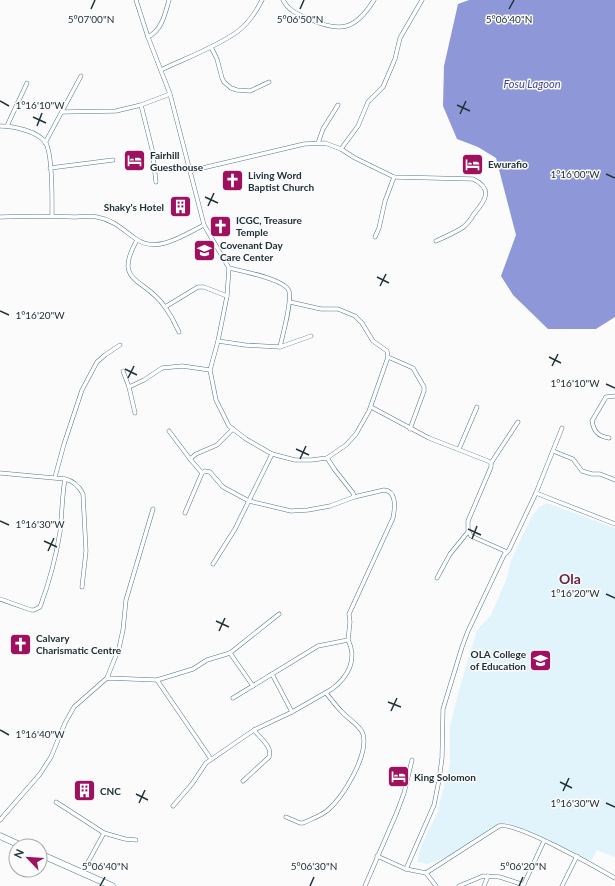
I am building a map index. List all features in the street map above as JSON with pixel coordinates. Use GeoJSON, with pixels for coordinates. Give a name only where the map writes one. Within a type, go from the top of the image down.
{"type":"FeatureCollection","features":[{"type":"Feature","properties":{"kind":"highway"},"geometry":{"type":"LineString","coordinates":[[48,858],[112,886]]}},
{"type":"Feature","properties":{"kind":"street"},"geometry":{"type":"LineString","coordinates":[[136,0],[148,38],[170,94],[204,225],[229,268],[227,296],[218,341],[210,370],[216,400],[229,426],[246,439],[272,454],[294,460],[327,458],[346,445],[356,434],[371,407],[388,357],[387,351],[373,341],[362,323],[355,316],[338,309],[321,310],[290,302]]}},
{"type":"Feature","properties":{"kind":"street"},"geometry":{"type":"LineString","coordinates":[[148,38],[154,34],[160,25],[169,0]]}},
{"type":"Feature","properties":{"kind":"street"},"geometry":{"type":"LineString","coordinates":[[161,70],[211,47],[238,31],[251,18],[262,0]]}},
{"type":"Feature","properties":{"kind":"street"},"geometry":{"type":"LineString","coordinates":[[283,0],[286,6],[294,12],[313,22],[335,28],[348,26],[360,19],[374,0]]}},
{"type":"Feature","properties":{"kind":"street"},"geometry":{"type":"LineString","coordinates":[[341,149],[358,126],[368,102],[383,87],[395,59],[400,38],[422,0]]}},
{"type":"Feature","properties":{"kind":"street"},"geometry":{"type":"LineString","coordinates":[[211,47],[217,59],[224,82],[231,88],[237,90],[250,90],[268,82]]}},
{"type":"Feature","properties":{"kind":"street"},"geometry":{"type":"LineString","coordinates":[[45,143],[81,76]]}},
{"type":"Feature","properties":{"kind":"street"},"geometry":{"type":"LineString","coordinates":[[7,126],[27,83]]}},
{"type":"Feature","properties":{"kind":"street"},"geometry":{"type":"LineString","coordinates":[[62,112],[116,111],[141,105],[170,94]]}},
{"type":"Feature","properties":{"kind":"street"},"geometry":{"type":"LineString","coordinates":[[141,105],[152,149],[156,182]]}},
{"type":"Feature","properties":{"kind":"street"},"geometry":{"type":"LineString","coordinates":[[318,143],[323,129],[338,105]]}},
{"type":"Feature","properties":{"kind":"street"},"geometry":{"type":"LineString","coordinates":[[0,126],[18,128],[30,132],[45,143],[49,154],[52,215]]}},
{"type":"Feature","properties":{"kind":"street"},"geometry":{"type":"LineString","coordinates":[[190,171],[304,144],[325,143],[341,149],[355,158],[394,177],[473,179],[480,183],[483,186],[486,196],[484,202],[463,228],[436,241]]}},
{"type":"Feature","properties":{"kind":"street"},"geometry":{"type":"LineString","coordinates":[[50,168],[113,160]]}},
{"type":"Feature","properties":{"kind":"street"},"geometry":{"type":"LineString","coordinates":[[375,237],[379,228],[385,201],[394,177]]}},
{"type":"Feature","properties":{"kind":"street"},"geometry":{"type":"LineString","coordinates":[[0,217],[52,215],[95,216],[108,219],[144,244],[157,246],[204,225]]}},
{"type":"Feature","properties":{"kind":"street"},"geometry":{"type":"LineString","coordinates":[[137,240],[130,252],[127,264],[128,270],[133,278],[152,292],[165,307],[179,332]]}},
{"type":"Feature","properties":{"kind":"street"},"geometry":{"type":"LineString","coordinates":[[229,268],[264,277],[285,286],[289,290],[290,302],[280,347]]}},
{"type":"Feature","properties":{"kind":"street"},"geometry":{"type":"LineString","coordinates":[[165,307],[198,287],[204,287],[227,296]]}},
{"type":"Feature","properties":{"kind":"street"},"geometry":{"type":"LineString","coordinates":[[218,341],[245,345],[280,347],[311,336]]}},
{"type":"Feature","properties":{"kind":"street"},"geometry":{"type":"LineString","coordinates":[[55,477],[82,390],[97,362],[120,345]]}},
{"type":"Feature","properties":{"kind":"street"},"geometry":{"type":"LineString","coordinates":[[388,357],[413,368],[424,387],[424,391],[410,429]]}},
{"type":"Feature","properties":{"kind":"street"},"geometry":{"type":"LineString","coordinates":[[129,387],[144,380],[162,368],[182,366],[210,370]]}},
{"type":"Feature","properties":{"kind":"street"},"geometry":{"type":"LineString","coordinates":[[124,371],[135,413]]}},
{"type":"Feature","properties":{"kind":"street"},"geometry":{"type":"LineString","coordinates":[[609,438],[603,437],[596,433],[593,428],[592,421],[606,397],[615,396]]}},
{"type":"Feature","properties":{"kind":"street"},"geometry":{"type":"LineString","coordinates":[[371,407],[410,429],[488,461],[491,464]]}},
{"type":"Feature","properties":{"kind":"street"},"geometry":{"type":"LineString","coordinates":[[459,449],[477,407]]}},
{"type":"Feature","properties":{"kind":"street"},"geometry":{"type":"LineString","coordinates":[[437,578],[450,554],[468,532],[468,521],[491,464],[518,422]]}},
{"type":"Feature","properties":{"kind":"street"},"geometry":{"type":"LineString","coordinates":[[504,555],[509,550],[536,493],[562,428]]}},
{"type":"Feature","properties":{"kind":"street"},"geometry":{"type":"LineString","coordinates":[[190,459],[196,454],[217,445],[233,429]]}},
{"type":"Feature","properties":{"kind":"street"},"geometry":{"type":"LineString","coordinates":[[169,431],[202,473]]}},
{"type":"Feature","properties":{"kind":"street"},"geometry":{"type":"LineString","coordinates":[[553,451],[573,459],[582,471],[592,474],[600,474],[615,480]]}},
{"type":"Feature","properties":{"kind":"street"},"geometry":{"type":"LineString","coordinates":[[213,564],[235,529],[272,454]]}},
{"type":"Feature","properties":{"kind":"street"},"geometry":{"type":"LineString","coordinates":[[327,458],[353,493],[354,497]]}},
{"type":"Feature","properties":{"kind":"street"},"geometry":{"type":"LineString","coordinates":[[173,806],[192,784],[206,763],[211,759],[254,730],[292,712],[326,693],[337,686],[347,674],[353,658],[352,649],[348,640],[350,622],[349,614],[393,518],[395,510],[392,494],[389,490],[384,490],[354,497],[330,506],[308,510],[291,510],[249,501],[223,487],[210,472],[205,471],[202,473]]}},
{"type":"Feature","properties":{"kind":"street"},"geometry":{"type":"LineString","coordinates":[[0,473],[55,477],[72,480],[80,487],[83,494],[86,550],[82,587]]}},
{"type":"Feature","properties":{"kind":"street"},"geometry":{"type":"LineString","coordinates":[[185,513],[202,473]]}},
{"type":"Feature","properties":{"kind":"street"},"geometry":{"type":"LineString","coordinates":[[0,600],[31,610],[40,607],[56,555],[60,532],[62,498],[65,479]]}},
{"type":"Feature","properties":{"kind":"street"},"geometry":{"type":"LineString","coordinates":[[536,493],[615,524]]}},
{"type":"Feature","properties":{"kind":"street"},"geometry":{"type":"LineString","coordinates":[[0,820],[31,786],[44,768],[51,757],[65,723],[74,707],[107,678],[119,648],[123,630],[126,600],[153,509]]}},
{"type":"Feature","properties":{"kind":"street"},"geometry":{"type":"LineString","coordinates":[[406,869],[429,818],[437,796],[442,758],[443,709],[462,647],[506,551],[471,536],[468,532]]}},
{"type":"Feature","properties":{"kind":"street"},"geometry":{"type":"LineString","coordinates":[[107,678],[157,680],[193,669],[207,660],[230,653],[279,614]]}},
{"type":"Feature","properties":{"kind":"street"},"geometry":{"type":"LineString","coordinates":[[233,698],[318,646],[348,640]]}},
{"type":"Feature","properties":{"kind":"street"},"geometry":{"type":"LineString","coordinates":[[230,653],[253,686]]}},
{"type":"Feature","properties":{"kind":"street"},"geometry":{"type":"LineString","coordinates":[[272,674],[292,712]]}},
{"type":"Feature","properties":{"kind":"street"},"geometry":{"type":"LineString","coordinates":[[157,680],[211,759]]}},
{"type":"Feature","properties":{"kind":"street"},"geometry":{"type":"LineString","coordinates":[[286,817],[303,823],[327,811],[342,793],[354,775],[359,760],[363,738],[361,730],[343,713],[326,693]]}},
{"type":"Feature","properties":{"kind":"street"},"geometry":{"type":"LineString","coordinates":[[243,782],[270,755],[270,748],[254,730]]}},
{"type":"Feature","properties":{"kind":"street"},"geometry":{"type":"LineString","coordinates":[[365,886],[397,812],[404,793],[412,760]]}},
{"type":"Feature","properties":{"kind":"street"},"geometry":{"type":"LineString","coordinates":[[56,802],[104,833],[125,840],[136,840]]}},
{"type":"Feature","properties":{"kind":"street"},"geometry":{"type":"LineString","coordinates":[[426,874],[502,826],[516,829],[577,856],[615,878]]}},
{"type":"Feature","properties":{"kind":"street"},"geometry":{"type":"LineString","coordinates":[[82,873],[104,833]]}},
{"type":"Feature","properties":{"kind":"street"},"geometry":{"type":"LineString","coordinates":[[458,886],[481,876],[510,880],[524,885],[544,841]]}},
{"type":"Feature","properties":{"kind":"street"},"geometry":{"type":"LineString","coordinates":[[377,856],[406,869],[426,874],[436,886]]}},
{"type":"Feature","properties":{"kind":"street"},"geometry":{"type":"LineString","coordinates":[[562,886],[577,856]]}},
{"type":"Feature","properties":{"kind":"street"},"geometry":{"type":"LineString","coordinates":[[484,886],[488,876]]}},
{"type":"Feature","properties":{"kind":"shaded area","name":"OLA College of Education"},"geometry":{"type":"Polygon","coordinates":[[[547,503],[615,528],[615,857],[597,850],[591,861],[527,830],[505,823],[497,826],[451,855],[428,864],[417,862],[421,847],[437,813],[450,764],[450,726],[477,630],[491,615],[507,578],[511,560],[532,516],[539,507],[547,503]]]}},
{"type":"Feature","properties":{"kind":"water","name":"Fosu Lagoon"},"geometry":{"type":"Polygon","coordinates":[[[469,0],[615,0],[615,317],[596,329],[548,329],[513,295],[501,276],[516,235],[496,158],[478,147],[457,139],[443,106],[444,66],[458,4],[469,0]]]}},
{"type":"Feature","properties":{"kind":"place","name":"Fairhill Guesthouse"},"geometry":{"type":"Point","coordinates":[134,161]}},
{"type":"Feature","properties":{"kind":"place","name":"Ewurafio"},"geometry":{"type":"Point","coordinates":[473,164]}},
{"type":"Feature","properties":{"kind":"place","name":"Living Word Baptist Church"},"geometry":{"type":"Point","coordinates":[233,181]}},
{"type":"Feature","properties":{"kind":"place","name":"Shaky's Hotel"},"geometry":{"type":"Point","coordinates":[180,207]}},
{"type":"Feature","properties":{"kind":"place","name":"ICGC, Treasure Temple"},"geometry":{"type":"Point","coordinates":[220,226]}},
{"type":"Feature","properties":{"kind":"place","name":"Covenant Day Care Center"},"geometry":{"type":"Point","coordinates":[205,251]}},
{"type":"Feature","properties":{"kind":"place","name":"Calvary Charismatic Centre"},"geometry":{"type":"Point","coordinates":[20,644]}},
{"type":"Feature","properties":{"kind":"place","name":"OLA College of Education"},"geometry":{"type":"Point","coordinates":[541,660]}},
{"type":"Feature","properties":{"kind":"place","name":"King Solomon"},"geometry":{"type":"Point","coordinates":[398,777]}},
{"type":"Feature","properties":{"kind":"place","name":"CNC"},"geometry":{"type":"Point","coordinates":[85,791]}},
{"type":"Feature","properties":{"kind":"district","name":"Ola"},"geometry":{"type":"Point","coordinates":[570,578]}}]}
